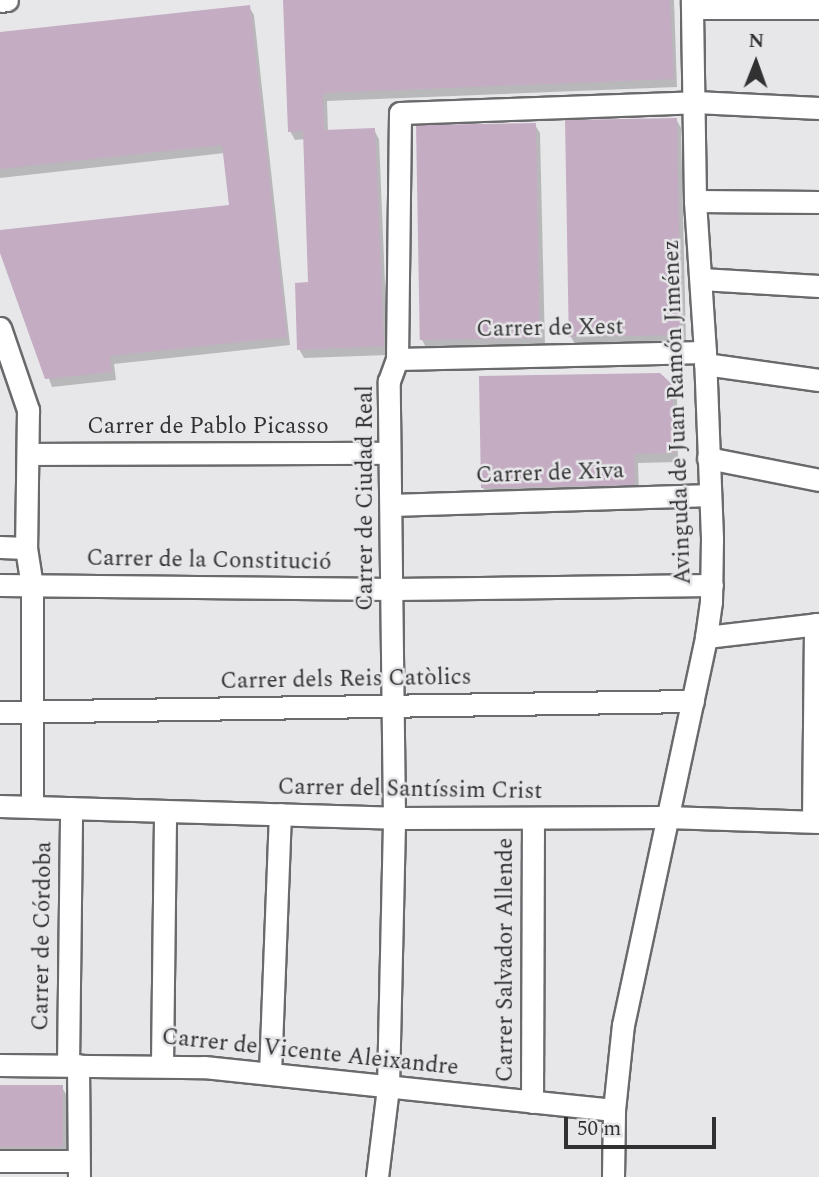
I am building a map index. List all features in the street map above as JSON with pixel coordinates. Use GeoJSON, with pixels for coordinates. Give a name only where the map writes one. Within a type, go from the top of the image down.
{"type":"FeatureCollection","features":[{"type":"Feature","properties":{"kind":"street"},"geometry":{"type":"LineString","coordinates":[[0,1],[7,0]]}},
{"type":"Feature","properties":{"kind":"street"},"geometry":{"type":"LineString","coordinates":[[692,4],[819,8]]}},
{"type":"Feature","properties":{"kind":"street","name":"Avinguda de Juan Ramón Jiménez"},"geometry":{"type":"LineString","coordinates":[[613,1177],[614,1110],[627,1001],[693,702],[706,637],[712,585],[705,358],[695,201],[692,4]]}},
{"type":"Feature","properties":{"kind":"street"},"geometry":{"type":"LineString","coordinates":[[695,102],[819,108]]}},
{"type":"Feature","properties":{"kind":"street","name":"Carrer de Ciudad Real"},"geometry":{"type":"LineString","coordinates":[[377,1177],[388,1087],[394,818],[393,505],[389,453],[389,381],[397,359],[400,113],[695,102]]}},
{"type":"Feature","properties":{"kind":"street"},"geometry":{"type":"LineString","coordinates":[[695,201],[819,202]]}},
{"type":"Feature","properties":{"kind":"street"},"geometry":{"type":"LineString","coordinates":[[701,279],[819,286]]}},
{"type":"Feature","properties":{"kind":"street"},"geometry":{"type":"LineString","coordinates":[[0,328],[28,410],[26,548],[32,585],[32,807]]}},
{"type":"Feature","properties":{"kind":"street","name":"Carrer de Xest"},"geometry":{"type":"LineString","coordinates":[[397,359],[705,358],[819,380]]}},
{"type":"Feature","properties":{"kind":"street","name":"Carrer de Pablo Picasso"},"geometry":{"type":"LineString","coordinates":[[28,454],[389,453]]}},
{"type":"Feature","properties":{"kind":"street"},"geometry":{"type":"LineString","coordinates":[[708,458],[819,480]]}},
{"type":"Feature","properties":{"kind":"street","name":"Carrer de Xiva"},"geometry":{"type":"LineString","coordinates":[[393,505],[710,495]]}},
{"type":"Feature","properties":{"kind":"street"},"geometry":{"type":"LineString","coordinates":[[0,547],[26,548]]}},
{"type":"Feature","properties":{"kind":"street","name":"Carrer de la Constitució"},"geometry":{"type":"LineString","coordinates":[[0,585],[393,589],[712,585]]}},
{"type":"Feature","properties":{"kind":"street"},"geometry":{"type":"LineString","coordinates":[[706,637],[817,624],[816,822]]}},
{"type":"Feature","properties":{"kind":"street","name":"Carrer dels Reis Catòlics"},"geometry":{"type":"LineString","coordinates":[[0,712],[693,702]]}},
{"type":"Feature","properties":{"kind":"street","name":"Carrer del Santíssim Crist"},"geometry":{"type":"LineString","coordinates":[[0,806],[394,818],[666,817],[816,822]]}},
{"type":"Feature","properties":{"kind":"street","name":"Carrer de Córdoba"},"geometry":{"type":"LineString","coordinates":[[71,808],[73,1065],[78,1169]]}},
{"type":"Feature","properties":{"kind":"street"},"geometry":{"type":"LineString","coordinates":[[162,1064],[165,812]]}},
{"type":"Feature","properties":{"kind":"street"},"geometry":{"type":"LineString","coordinates":[[270,1073],[280,814]]}},
{"type":"Feature","properties":{"kind":"street","name":"Carrer Salvador Allende"},"geometry":{"type":"LineString","coordinates":[[532,1102],[533,818]]}},
{"type":"Feature","properties":{"kind":"street","name":"Carrer de Vicente Aleixandre"},"geometry":{"type":"LineString","coordinates":[[0,1065],[162,1064],[614,1110]]}},
{"type":"Feature","properties":{"kind":"street"},"geometry":{"type":"LineString","coordinates":[[0,1161],[78,1169]]}},
{"type":"Feature","properties":{"kind":"building"},"geometry":{"type":"Polygon","coordinates":[[[283,0],[670,0],[674,79],[323,93],[324,130],[375,128],[384,346],[297,350],[295,283],[308,282],[303,131],[288,132],[283,0]]]}},
{"type":"Feature","properties":{"kind":"building"},"geometry":{"type":"Polygon","coordinates":[[[250,5],[287,337],[110,356],[112,372],[45,379],[0,253],[0,230],[229,205],[222,145],[0,169],[0,32],[250,5]]]}},
{"type":"Feature","properties":{"kind":"building"},"geometry":{"type":"Polygon","coordinates":[[[677,118],[681,335],[569,337],[565,120],[677,118]]]}},
{"type":"Feature","properties":{"kind":"building"},"geometry":{"type":"Polygon","coordinates":[[[536,123],[540,338],[420,340],[416,125],[536,123]]]}},
{"type":"Feature","properties":{"kind":"building"},"geometry":{"type":"Polygon","coordinates":[[[660,373],[673,385],[674,453],[634,454],[635,485],[481,488],[479,376],[660,373]]]}},
{"type":"Feature","properties":{"kind":"building"},"geometry":{"type":"Polygon","coordinates":[[[0,1085],[63,1085],[63,1147],[0,1147],[0,1085]]]}}]}
